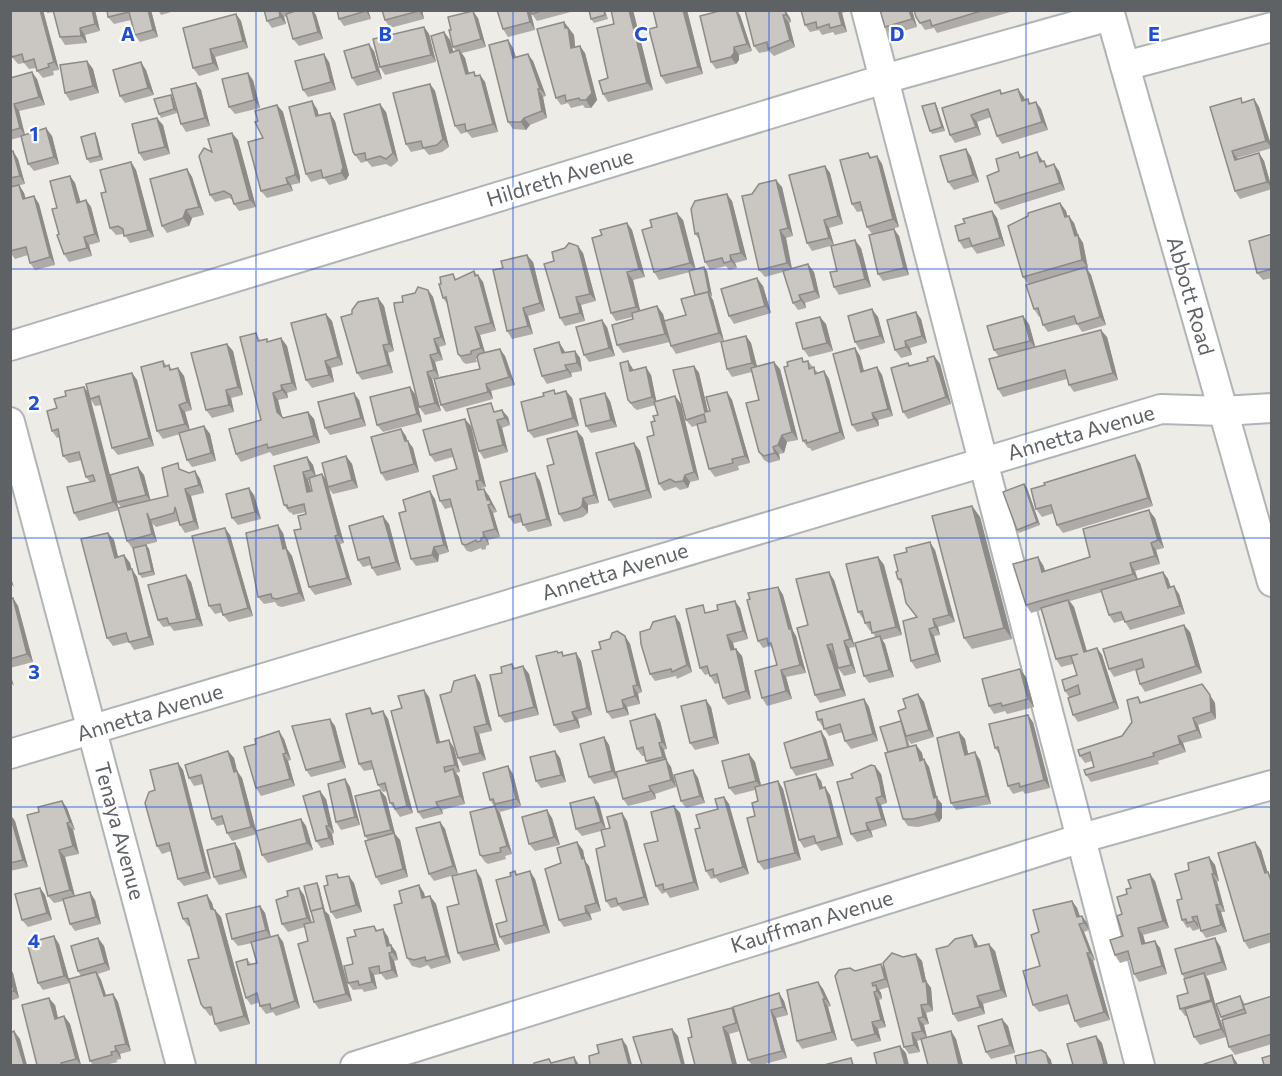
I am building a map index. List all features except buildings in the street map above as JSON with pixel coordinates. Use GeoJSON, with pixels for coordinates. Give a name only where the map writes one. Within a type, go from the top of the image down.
{"type":"FeatureCollection","features":[{"type":"Feature","properties":{"kind":"street"},"geometry":{"type":"LineString","coordinates":[[866,10],[1140,1065]]}},
{"type":"Feature","properties":{"kind":"street","name":"Hildreth Avenue"},"geometry":{"type":"LineString","coordinates":[[10,346],[884,79],[1110,13]]}},
{"type":"Feature","properties":{"kind":"street","name":"Abbott Road"},"geometry":{"type":"LineString","coordinates":[[1110,13],[1272,582]]}},
{"type":"Feature","properties":{"kind":"street"},"geometry":{"type":"LineString","coordinates":[[1125,66],[1272,27]]}},
{"type":"Feature","properties":{"kind":"street","name":"Annetta Avenue"},"geometry":{"type":"LineString","coordinates":[[10,754],[984,460],[1161,409],[1223,411],[1272,408]]}},
{"type":"Feature","properties":{"kind":"street","name":"Tenaya Avenue"},"geometry":{"type":"LineString","coordinates":[[10,422],[181,1065]]}},
{"type":"Feature","properties":{"kind":"street","name":"Kauffman Avenue"},"geometry":{"type":"LineString","coordinates":[[355,1065],[1082,838],[1272,785]]}}]}
